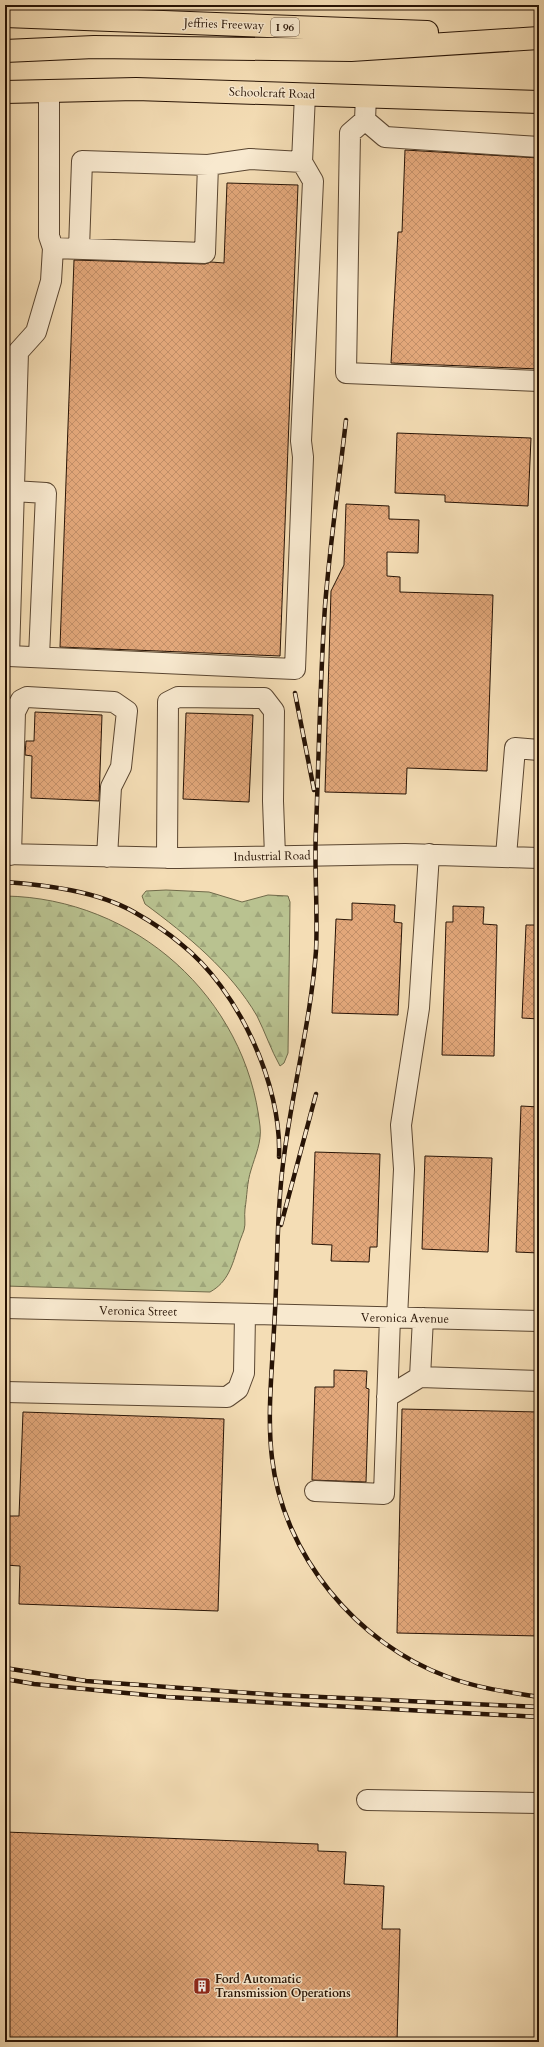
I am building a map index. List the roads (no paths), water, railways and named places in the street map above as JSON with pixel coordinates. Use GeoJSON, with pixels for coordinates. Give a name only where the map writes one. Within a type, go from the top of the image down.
{"type":"FeatureCollection","features":[{"type":"Feature","properties":{"kind":"main road","name":"Jeffries Freeway"},"geometry":{"type":"LineString","coordinates":[[5,16],[539,37]]}},
{"type":"Feature","properties":{"kind":"main road"},"geometry":{"type":"LineString","coordinates":[[5,51],[118,47],[351,50],[539,37]]}},
{"type":"Feature","properties":{"kind":"main road","name":"Schoolcraft Road"},"geometry":{"type":"LineString","coordinates":[[5,92],[136,89],[539,102]]}},
{"type":"Feature","properties":{"kind":"street"},"geometry":{"type":"LineString","coordinates":[[49,91],[49,236],[53,248],[51,281],[36,332],[18,352],[9,656],[295,669],[303,457],[301,440],[313,181],[302,162],[305,94]]}},
{"type":"Feature","properties":{"kind":"street"},"geometry":{"type":"LineString","coordinates":[[366,96],[365,120],[350,133],[346,373],[539,381]]}},
{"type":"Feature","properties":{"kind":"street"},"geometry":{"type":"LineString","coordinates":[[365,120],[385,137],[539,147]]}},
{"type":"Feature","properties":{"kind":"street"},"geometry":{"type":"LineString","coordinates":[[79,249],[82,161],[208,165],[250,159],[302,162]]}},
{"type":"Feature","properties":{"kind":"street"},"geometry":{"type":"LineString","coordinates":[[53,248],[205,253],[208,165]]}},
{"type":"Feature","properties":{"kind":"street"},"geometry":{"type":"LineString","coordinates":[[14,491],[46,493],[39,657]]}},
{"type":"Feature","properties":{"kind":"street"},"geometry":{"type":"LineString","coordinates":[[8,854],[15,712],[17,704],[27,697],[114,702],[127,711],[121,766],[111,787],[106,857]]}},
{"type":"Feature","properties":{"kind":"street"},"geometry":{"type":"LineString","coordinates":[[167,858],[168,702],[178,697],[264,698],[274,711],[273,801],[275,856]]}},
{"type":"Feature","properties":{"kind":"street"},"geometry":{"type":"LineString","coordinates":[[506,856],[515,748],[539,750]]}},
{"type":"Feature","properties":{"kind":"street","name":"Industrial Road"},"geometry":{"type":"LineString","coordinates":[[8,854],[167,858],[429,854],[539,858]]}},
{"type":"Feature","properties":{"kind":"street"},"geometry":{"type":"LineString","coordinates":[[315,1491],[384,1494],[387,1397],[404,1169],[401,1125],[419,1008],[429,854]]}},
{"type":"Feature","properties":{"kind":"street","name":"Veronica Street"},"geometry":{"type":"LineString","coordinates":[[5,1308],[271,1314]]}},
{"type":"Feature","properties":{"kind":"street"},"geometry":{"type":"LineString","coordinates":[[5,1392],[227,1397],[238,1388],[244,1373],[245,1314]]}},
{"type":"Feature","properties":{"kind":"street","name":"Veronica Avenue"},"geometry":{"type":"LineString","coordinates":[[271,1314],[539,1321]]}},
{"type":"Feature","properties":{"kind":"street"},"geometry":{"type":"LineString","coordinates":[[420,1377],[423,1318]]}},
{"type":"Feature","properties":{"kind":"street"},"geometry":{"type":"LineString","coordinates":[[387,1397],[420,1377],[539,1381]]}},
{"type":"Feature","properties":{"kind":"street"},"geometry":{"type":"LineString","coordinates":[[367,1800],[539,1803]]}},
{"type":"Feature","properties":{"kind":"railway"},"geometry":{"type":"LineString","coordinates":[[346,420],[329,560],[323,634],[316,843],[317,920],[314,976],[285,1149],[280,1194],[270,1394],[272,1458],[279,1494],[291,1528],[309,1561],[330,1592],[355,1619],[384,1642],[415,1662],[448,1677],[481,1687],[539,1697]]}},
{"type":"Feature","properties":{"kind":"railway"},"geometry":{"type":"LineString","coordinates":[[295,693],[314,790]]}},
{"type":"Feature","properties":{"kind":"railway"},"geometry":{"type":"LineString","coordinates":[[5,882],[71,890],[120,905],[140,915],[164,931],[202,963],[221,986],[238,1012],[264,1069],[273,1099],[278,1129],[279,1157]]}},
{"type":"Feature","properties":{"kind":"railway"},"geometry":{"type":"LineString","coordinates":[[281,1225],[316,1094]]}},
{"type":"Feature","properties":{"kind":"railway"},"geometry":{"type":"LineString","coordinates":[[5,1668],[86,1681],[278,1695],[539,1707]]}},
{"type":"Feature","properties":{"kind":"railway"},"geometry":{"type":"LineString","coordinates":[[5,1679],[34,1684],[167,1697],[539,1717]]}},
{"type":"Feature","properties":{"kind":"place","name":"Ford Automatic Transmission Operations"},"geometry":{"type":"Point","coordinates":[202,1986]}}]}
